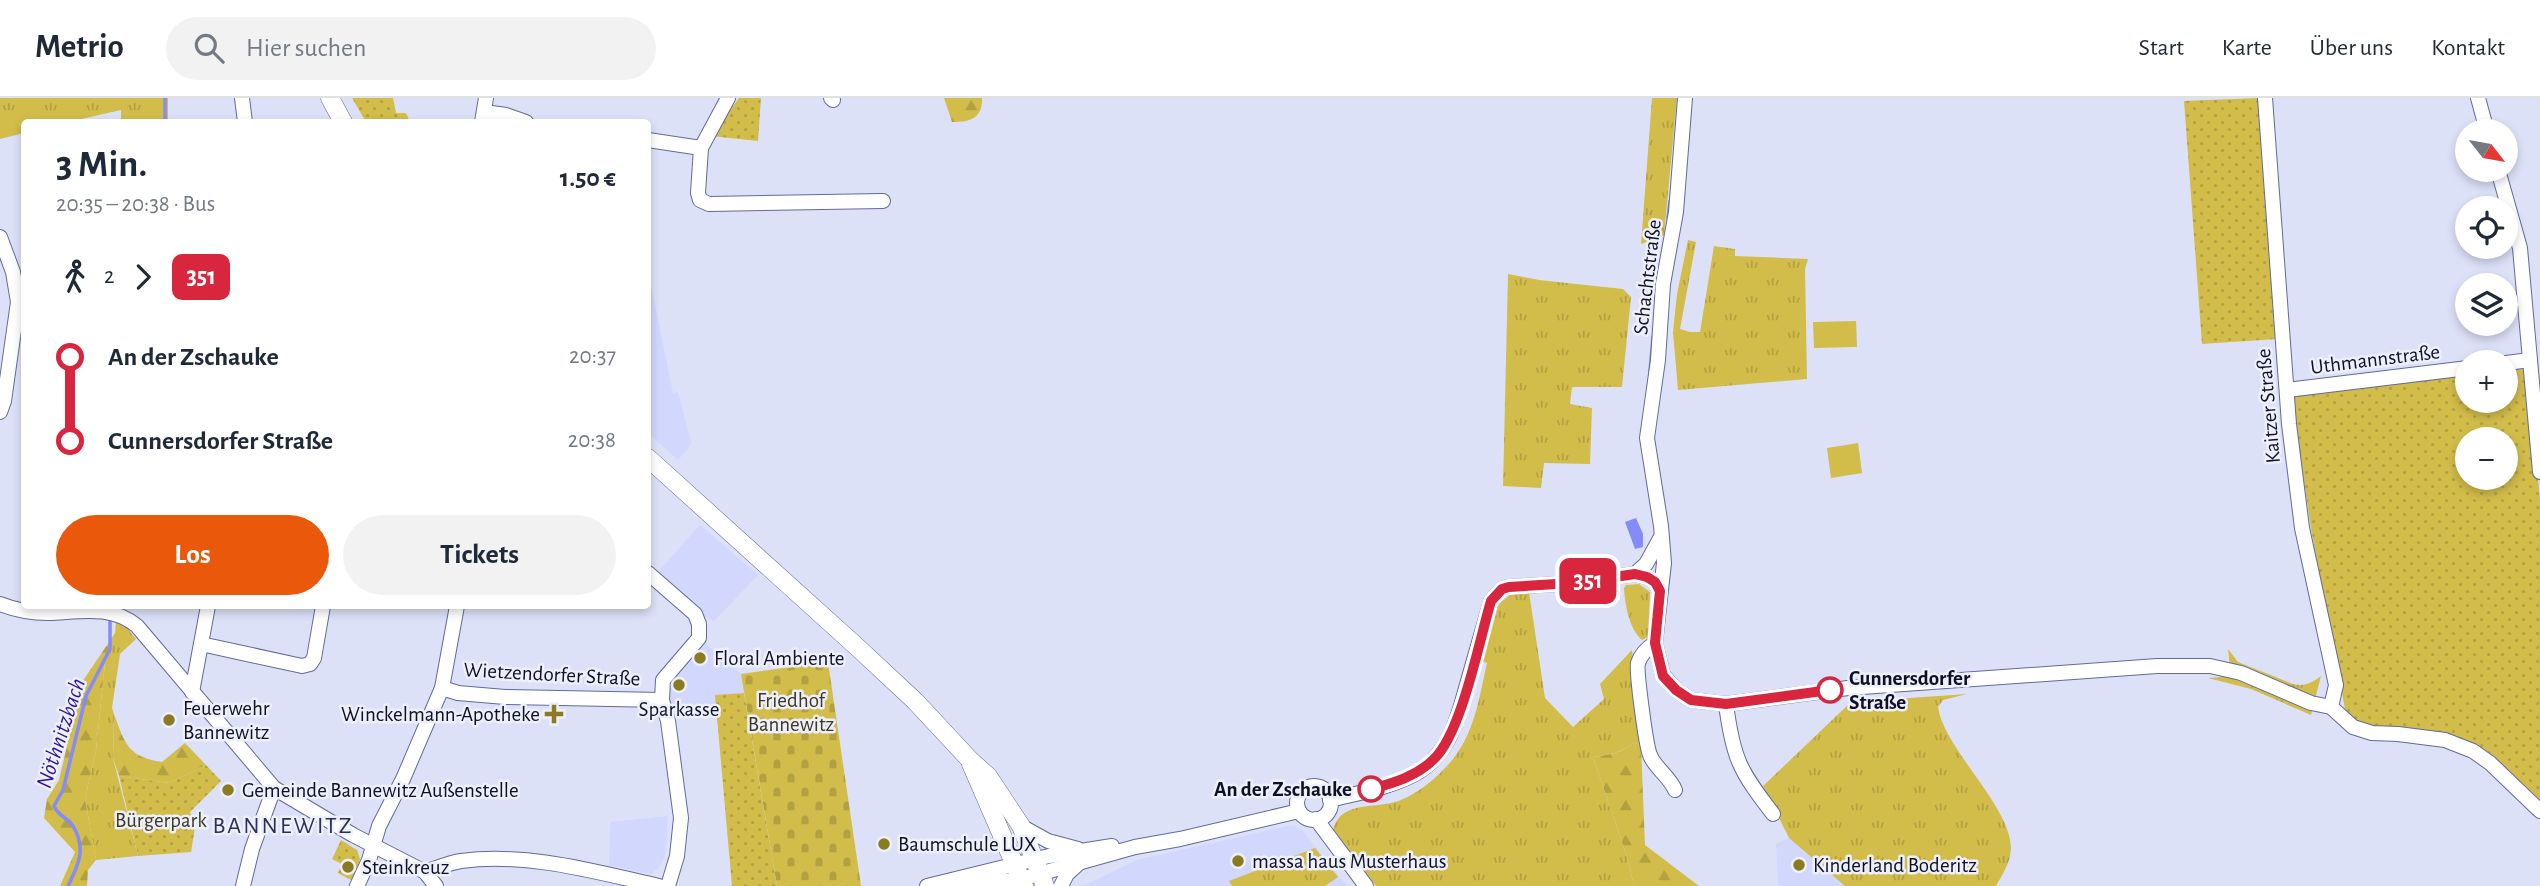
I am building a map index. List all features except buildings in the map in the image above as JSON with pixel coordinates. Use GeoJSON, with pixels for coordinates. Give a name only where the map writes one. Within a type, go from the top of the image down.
{"type":"FeatureCollection","features":[{"type":"Feature","properties":{"kind":"main road"},"geometry":{"type":"LineString","coordinates":[[330,98],[342,119]]}},
{"type":"Feature","properties":{"kind":"main road"},"geometry":{"type":"LineString","coordinates":[[651,461],[895,682],[988,776],[1021,826],[1040,873]]}},
{"type":"Feature","properties":{"kind":"main road"},"geometry":{"type":"LineString","coordinates":[[970,760],[1020,877]]}},
{"type":"Feature","properties":{"kind":"street"},"geometry":{"type":"LineString","coordinates":[[242,98],[245,119]]}},
{"type":"Feature","properties":{"kind":"street"},"geometry":{"type":"LineString","coordinates":[[728,98],[701,148],[698,193],[700,200],[709,204],[883,201]]}},
{"type":"Feature","properties":{"kind":"street","name":"Schachtstraße"},"geometry":{"type":"LineString","coordinates":[[1655,643],[1664,563],[1647,438],[1658,360],[1663,284],[1676,212],[1685,98]]}},
{"type":"Feature","properties":{"kind":"street","name":"Kaitzer Straße"},"geometry":{"type":"LineString","coordinates":[[2265,98],[2287,390],[2302,528],[2336,685],[2331,707]]}},
{"type":"Feature","properties":{"kind":"street"},"geometry":{"type":"LineString","coordinates":[[2478,98],[2484,119]]}},
{"type":"Feature","properties":{"kind":"street"},"geometry":{"type":"LineString","coordinates":[[484,111],[517,119]]}},
{"type":"Feature","properties":{"kind":"street"},"geometry":{"type":"LineString","coordinates":[[651,141],[701,148]]}},
{"type":"Feature","properties":{"kind":"street"},"geometry":{"type":"LineString","coordinates":[[2501,182],[2520,248],[2540,472]]}},
{"type":"Feature","properties":{"kind":"street"},"geometry":{"type":"LineString","coordinates":[[0,237],[13,272],[18,302],[4,401],[0,412]]}},
{"type":"Feature","properties":{"kind":"street"},"geometry":{"type":"LineString","coordinates":[[2518,362],[2530,360]]}},
{"type":"Feature","properties":{"kind":"street","name":"Uthmannstraße"},"geometry":{"type":"LineString","coordinates":[[2287,390],[2455,370]]}},
{"type":"Feature","properties":{"kind":"street"},"geometry":{"type":"LineString","coordinates":[[1635,574],[1646,564],[1661,537]]}},
{"type":"Feature","properties":{"kind":"street"},"geometry":{"type":"LineString","coordinates":[[1330,800],[1390,784],[1414,774],[1435,758],[1451,735],[1460,713],[1491,601],[1502,589],[1635,574],[1655,582],[1660,591]]}},
{"type":"Feature","properties":{"kind":"street"},"geometry":{"type":"LineString","coordinates":[[651,576],[695,614],[699,624],[699,638],[663,680],[662,700],[668,721],[681,818],[677,856],[668,886]]}},
{"type":"Feature","properties":{"kind":"street"},"geometry":{"type":"LineString","coordinates":[[0,604],[13,609],[46,613],[121,610],[274,788],[373,847],[425,872],[436,886]]}},
{"type":"Feature","properties":{"kind":"street"},"geometry":{"type":"LineString","coordinates":[[192,692],[207,609]]}},
{"type":"Feature","properties":{"kind":"street"},"geometry":{"type":"LineString","coordinates":[[201,645],[303,666],[310,664],[314,658],[322,609]]}},
{"type":"Feature","properties":{"kind":"street"},"geometry":{"type":"LineString","coordinates":[[356,886],[379,826],[403,779],[442,688],[456,609]]}},
{"type":"Feature","properties":{"kind":"street"},"geometry":{"type":"LineString","coordinates":[[1675,790],[1665,773],[1650,758],[1637,665],[1644,651],[1655,643],[1663,676],[1676,690],[1691,700],[1726,704],[1848,688],[2181,665],[2210,666],[2241,673],[2311,702],[2331,707],[2353,727],[2372,733],[2445,740],[2473,751],[2490,763],[2540,811]]}},
{"type":"Feature","properties":{"kind":"street","name":"Wietzendorfer Straße"},"geometry":{"type":"LineString","coordinates":[[442,688],[505,697],[662,700]]}},
{"type":"Feature","properties":{"kind":"street"},"geometry":{"type":"LineString","coordinates":[[1726,704],[1730,741],[1737,760],[1747,781],[1773,814]]}},
{"type":"Feature","properties":{"kind":"street"},"geometry":{"type":"LineString","coordinates":[[927,886],[967,875],[1020,877],[1040,873],[1081,856],[1180,839],[1299,811],[1310,819],[1316,819],[1328,812],[1330,800],[1319,787],[1306,788],[1298,798],[1299,811]]}},
{"type":"Feature","properties":{"kind":"street"},"geometry":{"type":"LineString","coordinates":[[243,886],[252,849],[274,788]]}},
{"type":"Feature","properties":{"kind":"street"},"geometry":{"type":"LineString","coordinates":[[1316,819],[1366,886]]}},
{"type":"Feature","properties":{"kind":"street"},"geometry":{"type":"LineString","coordinates":[[1021,826],[1081,856]]}},
{"type":"Feature","properties":{"kind":"street"},"geometry":{"type":"LineString","coordinates":[[1061,886],[1081,856]]}},
{"type":"Feature","properties":{"kind":"street"},"geometry":{"type":"LineString","coordinates":[[425,872],[463,861],[511,859],[589,870],[659,886]]}},
{"type":"Feature","properties":{"kind":"shaded area"},"geometry":{"type":"Polygon","coordinates":[[[651,285],[673,393],[678,392],[691,442],[678,460],[651,436],[651,285]]]}},
{"type":"Feature","properties":{"kind":"shaded area"},"geometry":{"type":"Polygon","coordinates":[[[700,525],[758,575],[714,621],[703,616],[656,574],[700,525]]]}},
{"type":"Feature","properties":{"kind":"shaded area"},"geometry":{"type":"Polygon","coordinates":[[[703,642],[741,674],[744,693],[716,695],[717,714],[672,717],[669,697],[673,677],[703,642]]]}},
{"type":"Feature","properties":{"kind":"shaded area"},"geometry":{"type":"Polygon","coordinates":[[[668,816],[665,855],[660,866],[651,874],[609,865],[610,822],[668,816]]]}},
{"type":"Feature","properties":{"kind":"shaded area"},"geometry":{"type":"Polygon","coordinates":[[[1288,826],[1302,830],[1347,886],[1083,886],[1137,860],[1288,826]]]}},
{"type":"Feature","properties":{"kind":"shaded area","name":"Kinderland Boderitz"},"geometry":{"type":"Polygon","coordinates":[[[1789,838],[1845,886],[1778,886],[1776,844],[1789,838]]]}},
{"type":"Feature","properties":{"kind":"green space"},"geometry":{"type":"Polygon","coordinates":[[[0,98],[168,98],[168,119],[121,119],[121,110],[81,119],[21,119],[21,134],[0,139],[0,98]]]}},
{"type":"Feature","properties":{"kind":"green space"},"geometry":{"type":"Polygon","coordinates":[[[352,98],[393,98],[396,113],[406,113],[409,119],[364,119],[352,98]]]}},
{"type":"Feature","properties":{"kind":"green space"},"geometry":{"type":"Polygon","coordinates":[[[739,98],[761,98],[758,141],[711,136],[739,98]]]}},
{"type":"Feature","properties":{"kind":"green space"},"geometry":{"type":"Polygon","coordinates":[[[944,98],[982,98],[982,105],[974,118],[952,122],[944,98]]]}},
{"type":"Feature","properties":{"kind":"green space"},"geometry":{"type":"Polygon","coordinates":[[[1652,98],[1677,98],[1664,235],[1641,244],[1652,98]]]}},
{"type":"Feature","properties":{"kind":"green space"},"geometry":{"type":"Polygon","coordinates":[[[2258,98],[2277,339],[2202,344],[2184,101],[2258,98]]]}},
{"type":"Feature","properties":{"kind":"green space"},"geometry":{"type":"Polygon","coordinates":[[[1688,240],[1696,242],[1680,329],[1690,332],[1700,332],[1714,246],[1735,249],[1735,256],[1808,259],[1805,269],[1807,379],[1678,390],[1673,332],[1677,294],[1688,240]]]}},
{"type":"Feature","properties":{"kind":"green space"},"geometry":{"type":"Polygon","coordinates":[[[1508,274],[1623,289],[1631,297],[1622,387],[1572,387],[1570,404],[1592,408],[1590,464],[1544,463],[1541,488],[1503,486],[1508,274]]]}},
{"type":"Feature","properties":{"kind":"green space"},"geometry":{"type":"Polygon","coordinates":[[[1856,321],[1857,347],[1814,348],[1813,322],[1856,321]]]}},
{"type":"Feature","properties":{"kind":"green space"},"geometry":{"type":"Polygon","coordinates":[[[2518,366],[2528,375],[2540,499],[2540,802],[2485,752],[2367,727],[2354,720],[2345,709],[2311,529],[2292,400],[2295,395],[2455,375],[2455,413],[2518,413],[2518,366]]]}},
{"type":"Feature","properties":{"kind":"green space"},"geometry":{"type":"Polygon","coordinates":[[[1858,443],[1862,473],[1831,478],[1827,448],[1858,443]]]}},
{"type":"Feature","properties":{"kind":"green space"},"geometry":{"type":"Polygon","coordinates":[[[1639,584],[1650,592],[1648,637],[1642,640],[1631,623],[1624,588],[1626,585],[1639,584]]]}},
{"type":"Feature","properties":{"kind":"green space"},"geometry":{"type":"Polygon","coordinates":[[[1529,592],[1545,698],[1573,727],[1604,699],[1600,684],[1632,650],[1641,746],[1634,742],[1615,753],[1593,757],[1628,860],[1634,886],[1376,886],[1333,831],[1337,821],[1343,814],[1360,807],[1391,803],[1409,797],[1451,762],[1468,734],[1476,711],[1487,663],[1482,661],[1499,604],[1510,595],[1529,592]]]}},
{"type":"Feature","properties":{"kind":"green space"},"geometry":{"type":"Polygon","coordinates":[[[116,621],[126,627],[136,639],[120,654],[112,708],[113,758],[138,856],[96,860],[85,799],[96,750],[105,663],[111,648],[107,645],[115,633],[116,621]]]}},
{"type":"Feature","properties":{"kind":"green space"},"geometry":{"type":"Polygon","coordinates":[[[107,645],[111,648],[105,663],[96,750],[85,799],[96,860],[88,870],[87,886],[60,886],[75,852],[44,818],[47,799],[59,780],[71,729],[71,705],[80,685],[107,645]]]}},
{"type":"Feature","properties":{"kind":"green space"},"geometry":{"type":"Polygon","coordinates":[[[2228,649],[2238,662],[2293,684],[2308,684],[2321,676],[2311,715],[2251,689],[2208,678],[2231,676],[2228,649]]]}},
{"type":"Feature","properties":{"kind":"green space","name":"Friedhof Bannewitz"},"geometry":{"type":"Polygon","coordinates":[[[828,662],[861,886],[777,886],[741,674],[828,662]]]}},
{"type":"Feature","properties":{"kind":"green space"},"geometry":{"type":"Polygon","coordinates":[[[744,693],[777,886],[732,886],[715,695],[744,693]]]}},
{"type":"Feature","properties":{"kind":"green space"},"geometry":{"type":"Polygon","coordinates":[[[1967,694],[1943,700],[1938,707],[1953,743],[1993,802],[2010,839],[2009,860],[1996,886],[1845,886],[1789,838],[1763,786],[1851,702],[1967,694]]]}},
{"type":"Feature","properties":{"kind":"green space"},"geometry":{"type":"Polygon","coordinates":[[[114,714],[125,741],[142,757],[162,762],[185,743],[206,765],[169,783],[119,776],[113,758],[114,714]]]}},
{"type":"Feature","properties":{"kind":"green space"},"geometry":{"type":"Polygon","coordinates":[[[1634,742],[1641,746],[1645,845],[1699,886],[1634,886],[1628,860],[1593,757],[1615,753],[1634,742]]]}},
{"type":"Feature","properties":{"kind":"green space","name":"Bürgerpark"},"geometry":{"type":"Polygon","coordinates":[[[206,765],[221,781],[190,812],[195,828],[191,852],[138,856],[119,776],[169,783],[206,765]]]}},
{"type":"Feature","properties":{"kind":"green space"},"geometry":{"type":"Polygon","coordinates":[[[341,840],[357,850],[360,859],[353,881],[338,873],[342,864],[332,859],[341,840]]]}},
{"type":"Feature","properties":{"kind":"green space"},"geometry":{"type":"Polygon","coordinates":[[[1315,848],[1338,877],[1325,886],[1232,886],[1229,881],[1315,848]]]}},
{"type":"Feature","properties":{"kind":"water"},"geometry":{"type":"Polygon","coordinates":[[[1636,518],[1643,534],[1643,547],[1635,549],[1625,522],[1636,518]]]}},
{"type":"Feature","properties":{"kind":"waterway","name":"Nöthnitzbach"},"geometry":{"type":"LineString","coordinates":[[165,98],[165,119]]}},
{"type":"Feature","properties":{"kind":"waterway"},"geometry":{"type":"LineString","coordinates":[[1668,218],[1670,201]]}},
{"type":"Feature","properties":{"kind":"waterway"},"geometry":{"type":"LineString","coordinates":[[1650,371],[1653,337]]}},
{"type":"Feature","properties":{"kind":"waterway","name":"Nöthnitzbach"},"geometry":{"type":"LineString","coordinates":[[68,886],[80,857],[80,842],[73,826],[54,806],[63,790],[86,696],[110,649],[110,622]]}},
{"type":"Feature","properties":{"kind":"bus line","name":"351"},"geometry":{"type":"LineString","coordinates":[[1371,789],[1414,774],[1425,767],[1444,747],[1460,713],[1491,601],[1495,594],[1509,587],[1573,583],[1635,574],[1647,577],[1655,582],[1660,591],[1655,643],[1663,676],[1676,690],[1691,700],[1726,704],[1830,690]]}},
{"type":"Feature","properties":{"kind":"place","name":"Floral Ambiente"},"geometry":{"type":"Point","coordinates":[700,658]}},
{"type":"Feature","properties":{"kind":"place","name":"Sparkasse"},"geometry":{"type":"Point","coordinates":[679,685]}},
{"type":"Feature","properties":{"kind":"place","name":"Cunnersdorfer Straße"},"geometry":{"type":"Point","coordinates":[1830,690]}},
{"type":"Feature","properties":{"kind":"place","name":"Winckelmann-Apotheke"},"geometry":{"type":"Point","coordinates":[554,714]}},
{"type":"Feature","properties":{"kind":"place","name":"Feuerwehr Bannewitz"},"geometry":{"type":"Point","coordinates":[169,720]}},
{"type":"Feature","properties":{"kind":"place","name":"An der Zschauke"},"geometry":{"type":"Point","coordinates":[1371,789]}},
{"type":"Feature","properties":{"kind":"place","name":"Gemeinde Bannewitz Außenstelle"},"geometry":{"type":"Point","coordinates":[228,790]}},
{"type":"Feature","properties":{"kind":"place","name":"Baumschule LUX"},"geometry":{"type":"Point","coordinates":[884,844]}},
{"type":"Feature","properties":{"kind":"place","name":"massa haus Musterhaus"},"geometry":{"type":"Point","coordinates":[1238,861]}},
{"type":"Feature","properties":{"kind":"place","name":"Kinderland Boderitz"},"geometry":{"type":"Point","coordinates":[1799,865]}},
{"type":"Feature","properties":{"kind":"place","name":"Steinkreuz"},"geometry":{"type":"Point","coordinates":[348,867]}},
{"type":"Feature","properties":{"kind":"district","name":"BANNEWITZ"},"geometry":{"type":"Point","coordinates":[283,825]}}]}
